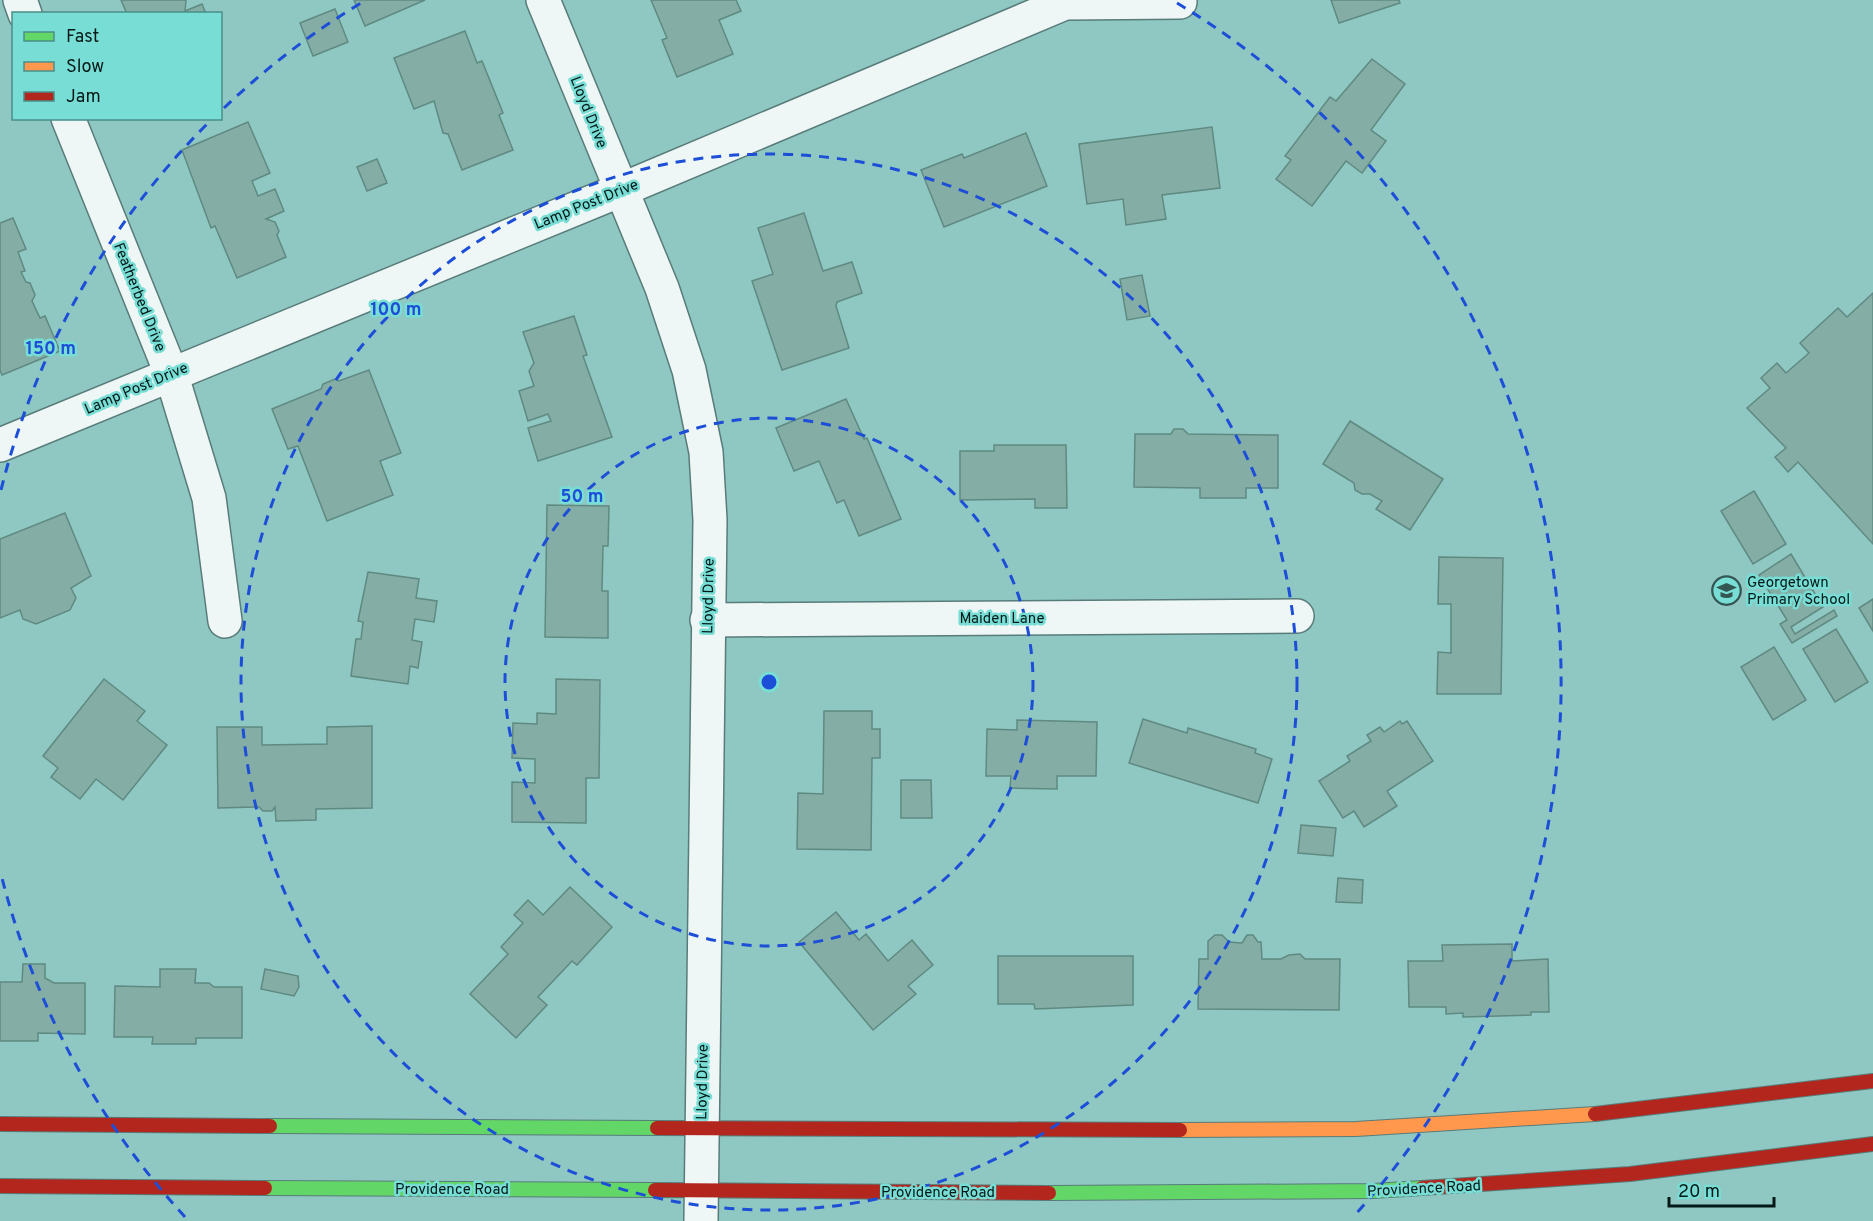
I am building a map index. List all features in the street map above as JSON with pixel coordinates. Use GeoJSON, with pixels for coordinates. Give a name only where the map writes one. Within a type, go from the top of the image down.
{"type":"FeatureCollection","features":[{"type":"Feature","properties":{"kind":"main road"},"geometry":{"type":"LineString","coordinates":[[0,1124],[702,1129],[1356,1129],[1610,1113],[1873,1081]]}},
{"type":"Feature","properties":{"kind":"main road","name":"Providence Road"},"geometry":{"type":"LineString","coordinates":[[0,1186],[701,1206],[1187,1193],[1373,1191],[1630,1174],[1873,1144]]}},
{"type":"Feature","properties":{"kind":"street","name":"Lloyd Drive"},"geometry":{"type":"LineString","coordinates":[[543,0],[662,288],[689,370],[706,452],[710,520],[701,1206]]}},
{"type":"Feature","properties":{"kind":"street","name":"Lamp Post Drive"},"geometry":{"type":"LineString","coordinates":[[0,445],[621,190],[1065,3],[1180,2]]}},
{"type":"Feature","properties":{"kind":"street","name":"Featherbed Drive"},"geometry":{"type":"LineString","coordinates":[[69,120],[171,373],[209,498],[225,621]]}},
{"type":"Feature","properties":{"kind":"street","name":"Maiden Lane"},"geometry":{"type":"LineString","coordinates":[[707,620],[1297,616]]}},
{"type":"Feature","properties":{"kind":"building"},"geometry":{"type":"Polygon","coordinates":[[[121,0],[186,0],[185,11],[202,4],[205,12],[126,12],[121,0]]]}},
{"type":"Feature","properties":{"kind":"building"},"geometry":{"type":"Polygon","coordinates":[[[354,0],[425,0],[365,26],[354,0]]]}},
{"type":"Feature","properties":{"kind":"building"},"geometry":{"type":"Polygon","coordinates":[[[651,0],[736,0],[741,11],[719,20],[733,54],[677,77],[662,40],[667,38],[651,0]]]}},
{"type":"Feature","properties":{"kind":"building"},"geometry":{"type":"Polygon","coordinates":[[[1331,0],[1399,0],[1400,3],[1339,23],[1331,0]]]}},
{"type":"Feature","properties":{"kind":"building"},"geometry":{"type":"Polygon","coordinates":[[[335,9],[348,42],[313,56],[300,23],[335,9]]]}},
{"type":"Feature","properties":{"kind":"building"},"geometry":{"type":"Polygon","coordinates":[[[465,31],[477,63],[482,61],[503,113],[499,115],[513,150],[462,170],[448,134],[443,133],[434,101],[414,109],[394,58],[465,31]]]}},
{"type":"Feature","properties":{"kind":"building"},"geometry":{"type":"Polygon","coordinates":[[[1372,59],[1405,84],[1371,130],[1386,141],[1362,173],[1346,161],[1312,206],[1276,179],[1291,160],[1285,156],[1330,97],[1336,101],[1372,59]]]}},
{"type":"Feature","properties":{"kind":"building"},"geometry":{"type":"Polygon","coordinates":[[[248,122],[270,173],[252,181],[258,196],[275,189],[284,211],[266,219],[275,222],[279,231],[277,235],[286,257],[237,278],[215,226],[211,228],[182,150],[248,122]]]}},
{"type":"Feature","properties":{"kind":"building"},"geometry":{"type":"Polygon","coordinates":[[[1212,127],[1220,188],[1162,195],[1166,219],[1126,225],[1123,199],[1087,204],[1079,144],[1212,127]]]}},
{"type":"Feature","properties":{"kind":"building"},"geometry":{"type":"Polygon","coordinates":[[[1026,133],[1047,186],[944,227],[921,170],[962,154],[964,158],[1026,133]]]}},
{"type":"Feature","properties":{"kind":"building"},"geometry":{"type":"Polygon","coordinates":[[[377,159],[387,183],[367,191],[357,167],[377,159]]]}},
{"type":"Feature","properties":{"kind":"building"},"geometry":{"type":"Polygon","coordinates":[[[804,213],[823,271],[852,262],[862,293],[837,302],[836,306],[849,348],[782,370],[752,281],[773,274],[758,228],[804,213]]]}},
{"type":"Feature","properties":{"kind":"building"},"geometry":{"type":"Polygon","coordinates":[[[13,218],[26,249],[18,252],[25,271],[21,272],[26,282],[30,283],[35,295],[32,301],[40,318],[45,316],[60,351],[2,375],[0,370],[0,223],[13,218]]]}},
{"type":"Feature","properties":{"kind":"building"},"geometry":{"type":"Polygon","coordinates":[[[1142,275],[1150,316],[1127,320],[1120,279],[1142,275]]]}},
{"type":"Feature","properties":{"kind":"building"},"geometry":{"type":"Polygon","coordinates":[[[1873,293],[1873,544],[1798,462],[1788,472],[1775,457],[1786,448],[1747,408],[1770,388],[1761,378],[1777,363],[1786,373],[1809,353],[1800,343],[1838,308],[1847,317],[1873,293]]]}},
{"type":"Feature","properties":{"kind":"building"},"geometry":{"type":"Polygon","coordinates":[[[574,316],[587,355],[583,356],[612,437],[538,461],[528,428],[551,421],[548,414],[528,421],[519,391],[534,386],[529,371],[534,363],[523,332],[574,316]]]}},
{"type":"Feature","properties":{"kind":"building"},"geometry":{"type":"Polygon","coordinates":[[[369,370],[401,453],[380,461],[393,495],[327,521],[298,446],[288,449],[272,409],[321,389],[323,384],[335,379],[339,381],[369,370]]]}},
{"type":"Feature","properties":{"kind":"building"},"geometry":{"type":"Polygon","coordinates":[[[846,399],[864,439],[867,438],[901,519],[859,536],[844,500],[837,503],[819,461],[794,471],[776,428],[846,399]]]}},
{"type":"Feature","properties":{"kind":"building"},"geometry":{"type":"Polygon","coordinates":[[[1350,421],[1443,479],[1410,530],[1376,509],[1382,501],[1370,494],[1362,494],[1355,490],[1354,483],[1323,464],[1350,421]]]}},
{"type":"Feature","properties":{"kind":"building"},"geometry":{"type":"Polygon","coordinates":[[[1174,429],[1183,429],[1188,434],[1278,435],[1278,488],[1246,488],[1246,498],[1200,498],[1200,488],[1134,487],[1135,434],[1171,434],[1174,429]]]}},
{"type":"Feature","properties":{"kind":"building"},"geometry":{"type":"Polygon","coordinates":[[[994,445],[1066,445],[1067,508],[1035,508],[1035,499],[960,500],[960,451],[994,451],[994,445]]]}},
{"type":"Feature","properties":{"kind":"building"},"geometry":{"type":"Polygon","coordinates":[[[1754,491],[1786,544],[1753,564],[1721,511],[1754,491]]]}},
{"type":"Feature","properties":{"kind":"building"},"geometry":{"type":"Polygon","coordinates":[[[547,505],[609,506],[608,546],[603,546],[602,591],[608,591],[608,638],[545,637],[547,505]]]}},
{"type":"Feature","properties":{"kind":"building"},"geometry":{"type":"Polygon","coordinates":[[[65,513],[91,576],[71,588],[76,598],[70,610],[36,624],[23,619],[20,610],[0,618],[0,539],[65,513]]]}},
{"type":"Feature","properties":{"kind":"building"},"geometry":{"type":"Polygon","coordinates":[[[1791,554],[1823,607],[1791,627],[1795,634],[1834,610],[1837,616],[1792,643],[1780,624],[1787,620],[1759,575],[1791,554]]]}},
{"type":"Feature","properties":{"kind":"building"},"geometry":{"type":"Polygon","coordinates":[[[1439,557],[1503,558],[1501,694],[1437,694],[1438,652],[1451,653],[1451,604],[1438,604],[1439,557]]]}},
{"type":"Feature","properties":{"kind":"building"},"geometry":{"type":"Polygon","coordinates":[[[368,572],[419,579],[416,598],[437,601],[434,622],[415,619],[412,640],[422,642],[418,668],[410,666],[408,684],[351,676],[356,639],[361,639],[363,622],[358,621],[368,572]]]}},
{"type":"Feature","properties":{"kind":"building"},"geometry":{"type":"Polygon","coordinates":[[[1873,599],[1873,631],[1859,608],[1873,599]]]}},
{"type":"Feature","properties":{"kind":"building"},"geometry":{"type":"Polygon","coordinates":[[[1836,629],[1868,682],[1835,702],[1803,649],[1836,629]]]}},
{"type":"Feature","properties":{"kind":"building"},"geometry":{"type":"Polygon","coordinates":[[[1774,647],[1806,700],[1773,720],[1741,667],[1774,647]]]}},
{"type":"Feature","properties":{"kind":"building"},"geometry":{"type":"Polygon","coordinates":[[[104,679],[145,711],[137,721],[167,745],[123,800],[96,779],[80,799],[51,777],[58,768],[43,756],[104,679]]]}},
{"type":"Feature","properties":{"kind":"building"},"geometry":{"type":"Polygon","coordinates":[[[556,679],[600,680],[599,778],[586,778],[586,823],[512,822],[512,782],[535,783],[535,759],[512,758],[513,723],[537,724],[537,713],[556,714],[556,679]]]}},
{"type":"Feature","properties":{"kind":"building"},"geometry":{"type":"Polygon","coordinates":[[[824,711],[872,711],[872,729],[880,729],[880,758],[872,758],[871,850],[797,849],[798,793],[823,794],[824,711]]]}},
{"type":"Feature","properties":{"kind":"building"},"geometry":{"type":"Polygon","coordinates":[[[1143,719],[1187,733],[1188,728],[1256,749],[1255,753],[1272,759],[1258,803],[1129,763],[1143,719]]]}},
{"type":"Feature","properties":{"kind":"building"},"geometry":{"type":"Polygon","coordinates":[[[1017,720],[1097,722],[1096,776],[1057,776],[1057,789],[1010,788],[1011,776],[986,776],[987,729],[1017,730],[1017,720]]]}},
{"type":"Feature","properties":{"kind":"building"},"geometry":{"type":"Polygon","coordinates":[[[1400,721],[1402,724],[1407,721],[1433,761],[1387,791],[1397,806],[1364,827],[1354,811],[1343,818],[1319,781],[1350,761],[1347,756],[1371,741],[1367,735],[1380,727],[1384,732],[1400,721]]]}},
{"type":"Feature","properties":{"kind":"building"},"geometry":{"type":"Polygon","coordinates":[[[372,726],[372,808],[316,809],[316,820],[276,821],[275,807],[272,811],[263,811],[259,807],[218,808],[217,727],[262,727],[262,745],[327,744],[327,727],[372,726]]]}},
{"type":"Feature","properties":{"kind":"building"},"geometry":{"type":"Polygon","coordinates":[[[901,780],[931,780],[932,818],[901,818],[901,780]]]}},
{"type":"Feature","properties":{"kind":"building"},"geometry":{"type":"Polygon","coordinates":[[[1301,825],[1336,828],[1333,856],[1298,853],[1301,825]]]}},
{"type":"Feature","properties":{"kind":"building"},"geometry":{"type":"Polygon","coordinates":[[[1338,878],[1363,880],[1362,903],[1336,902],[1338,878]]]}},
{"type":"Feature","properties":{"kind":"building"},"geometry":{"type":"Polygon","coordinates":[[[570,887],[612,927],[577,965],[572,961],[538,997],[547,1005],[516,1038],[470,994],[508,954],[501,947],[523,923],[514,915],[528,900],[543,915],[570,887]]]}},
{"type":"Feature","properties":{"kind":"building"},"geometry":{"type":"Polygon","coordinates":[[[836,912],[859,940],[866,934],[888,961],[912,940],[933,965],[908,986],[916,994],[873,1030],[799,942],[836,912]]]}},
{"type":"Feature","properties":{"kind":"building"},"geometry":{"type":"Polygon","coordinates":[[[1215,935],[1222,935],[1229,942],[1242,943],[1247,935],[1253,935],[1258,942],[1261,942],[1262,959],[1281,959],[1289,955],[1300,954],[1305,959],[1340,959],[1339,1010],[1198,1009],[1199,959],[1208,959],[1208,941],[1215,935]]]}},
{"type":"Feature","properties":{"kind":"building"},"geometry":{"type":"Polygon","coordinates":[[[1512,944],[1512,961],[1548,959],[1549,1012],[1531,1012],[1531,1015],[1463,1017],[1463,1013],[1446,1014],[1446,1007],[1409,1007],[1408,961],[1443,961],[1442,945],[1512,944]]]}},
{"type":"Feature","properties":{"kind":"building"},"geometry":{"type":"Polygon","coordinates":[[[998,956],[1133,956],[1133,1005],[1035,1009],[1034,1004],[998,1004],[998,956]]]}},
{"type":"Feature","properties":{"kind":"building"},"geometry":{"type":"Polygon","coordinates":[[[23,964],[45,964],[45,978],[54,983],[85,983],[85,1034],[38,1033],[38,1041],[0,1041],[0,982],[22,982],[23,964]]]}},
{"type":"Feature","properties":{"kind":"building"},"geometry":{"type":"Polygon","coordinates":[[[160,969],[196,969],[195,983],[209,983],[214,987],[242,987],[242,1038],[196,1038],[196,1044],[152,1044],[153,1037],[114,1037],[115,986],[160,987],[160,969]]]}},
{"type":"Feature","properties":{"kind":"building"},"geometry":{"type":"Polygon","coordinates":[[[265,969],[298,976],[299,987],[294,996],[261,989],[265,969]]]}},
{"type":"Feature","properties":{"kind":"traffic: fast"},"geometry":{"type":"LineString","coordinates":[[270,1126],[657,1128]]}},
{"type":"Feature","properties":{"kind":"traffic: fast"},"geometry":{"type":"LineString","coordinates":[[265,1188],[655,1190]]}},
{"type":"Feature","properties":{"kind":"traffic: fast"},"geometry":{"type":"LineString","coordinates":[[1049,1193],[1373,1191],[1422,1188]]}},
{"type":"Feature","properties":{"kind":"traffic: slow"},"geometry":{"type":"LineString","coordinates":[[1180,1130],[1356,1129],[1595,1114]]}},
{"type":"Feature","properties":{"kind":"traffic: jam"},"geometry":{"type":"LineString","coordinates":[[1595,1114],[1873,1081]]}},
{"type":"Feature","properties":{"kind":"traffic: jam"},"geometry":{"type":"LineString","coordinates":[[0,1124],[270,1126]]}},
{"type":"Feature","properties":{"kind":"traffic: jam"},"geometry":{"type":"LineString","coordinates":[[657,1128],[1180,1130]]}},
{"type":"Feature","properties":{"kind":"traffic: jam"},"geometry":{"type":"LineString","coordinates":[[1422,1188],[1630,1174],[1873,1144]]}},
{"type":"Feature","properties":{"kind":"traffic: jam"},"geometry":{"type":"LineString","coordinates":[[0,1186],[265,1188]]}},
{"type":"Feature","properties":{"kind":"traffic: jam"},"geometry":{"type":"LineString","coordinates":[[655,1190],[1049,1193]]}},
{"type":"Feature","properties":{"kind":"place","name":"Georgetown Primary School"},"geometry":{"type":"Point","coordinates":[1726,591]}}]}
